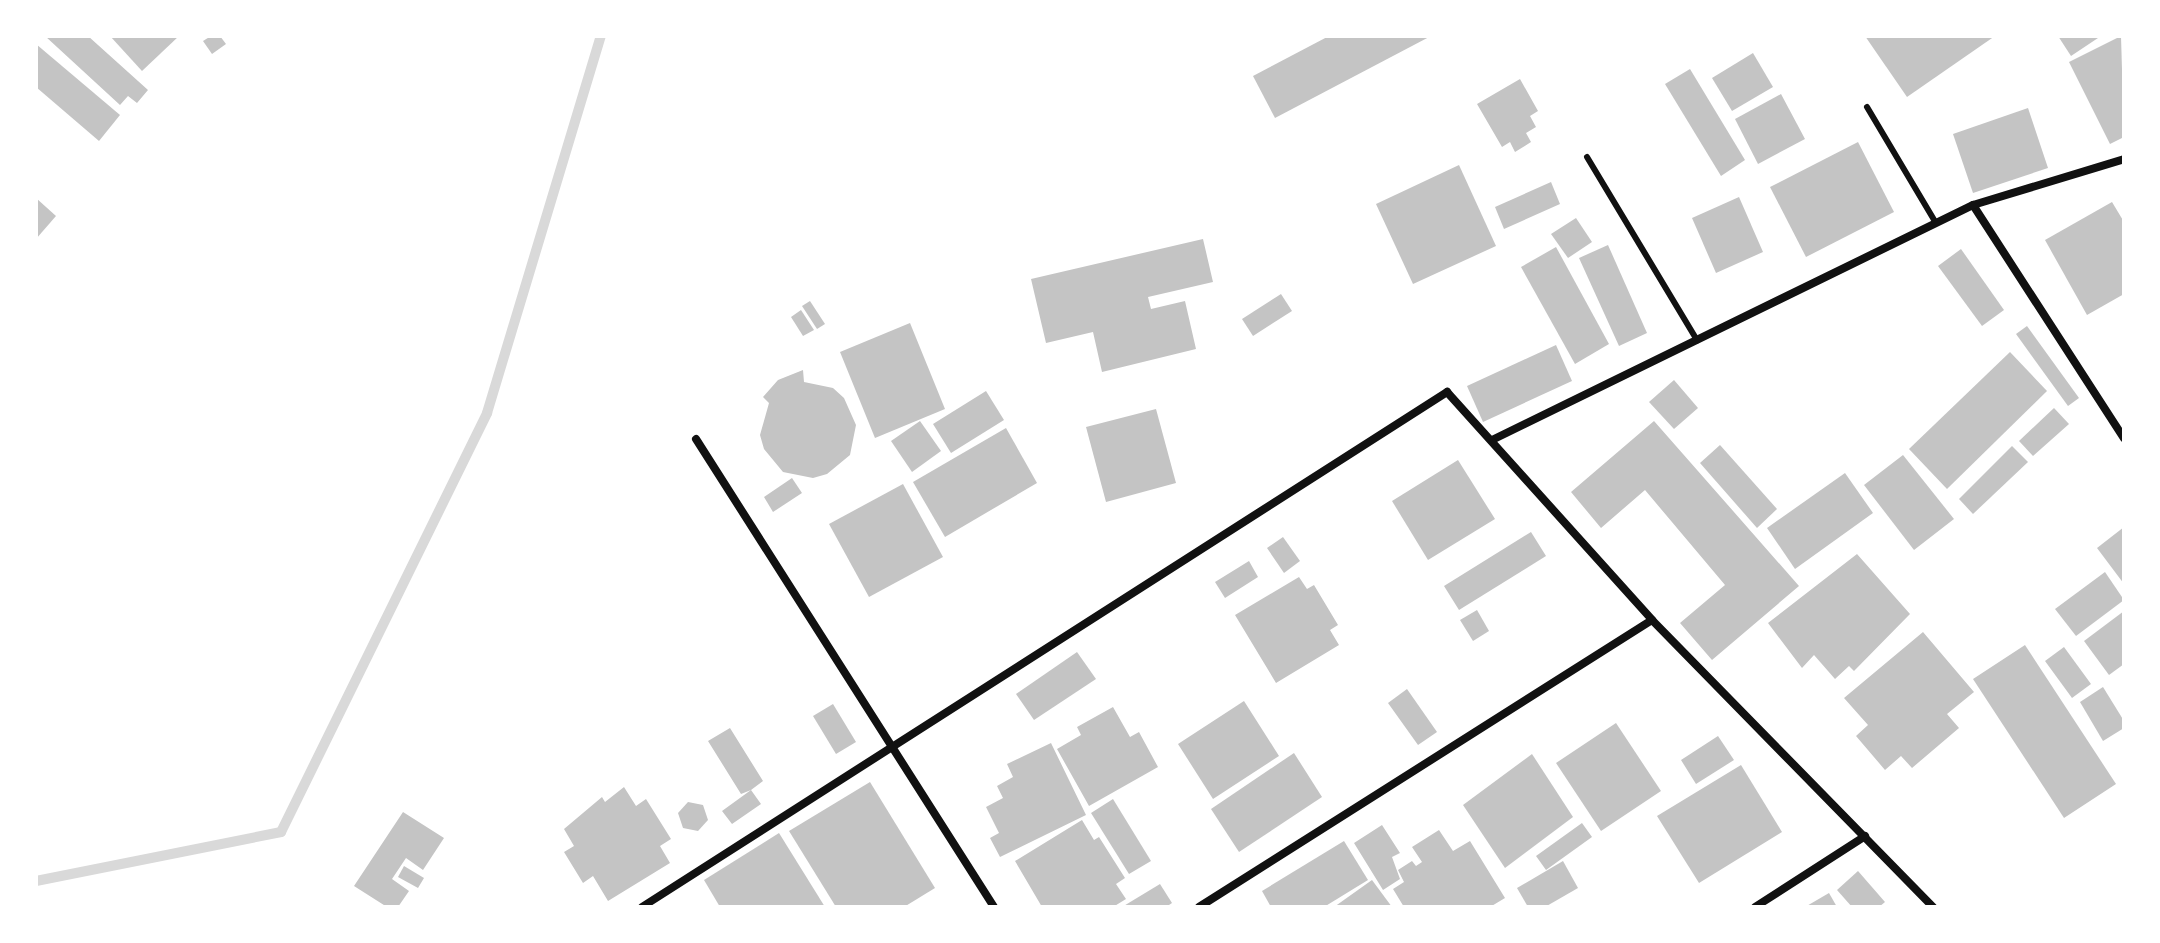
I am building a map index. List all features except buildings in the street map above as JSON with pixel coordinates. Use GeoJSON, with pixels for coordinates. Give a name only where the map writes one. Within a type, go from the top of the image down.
{"type":"FeatureCollection","features":[{"type":"Feature","properties":{"kind":"street"},"geometry":{"type":"LineString","coordinates":[[1492,440],[1973,205],[2124,159]]}},
{"type":"Feature","properties":{"kind":"street"},"geometry":{"type":"LineString","coordinates":[[1973,205],[2124,438]]}},
{"type":"Feature","properties":{"kind":"street"},"geometry":{"type":"LineString","coordinates":[[642,907],[1447,392],[1652,620],[1933,907]]}},
{"type":"Feature","properties":{"kind":"street"},"geometry":{"type":"LineString","coordinates":[[696,439],[994,907]]}},
{"type":"Feature","properties":{"kind":"street"},"geometry":{"type":"LineString","coordinates":[[1199,907],[1652,620]]}},
{"type":"Feature","properties":{"kind":"street"},"geometry":{"type":"LineString","coordinates":[[1755,907],[1865,836]]}},
{"type":"Feature","properties":{"kind":"lane"},"geometry":{"type":"LineString","coordinates":[[1867,107],[1936,223]]}},
{"type":"Feature","properties":{"kind":"lane"},"geometry":{"type":"LineString","coordinates":[[1587,157],[1697,340]]}},
{"type":"Feature","properties":{"kind":"waterway"},"geometry":{"type":"LineString","coordinates":[[36,881],[281,832],[487,413],[601,36]]}}]}
